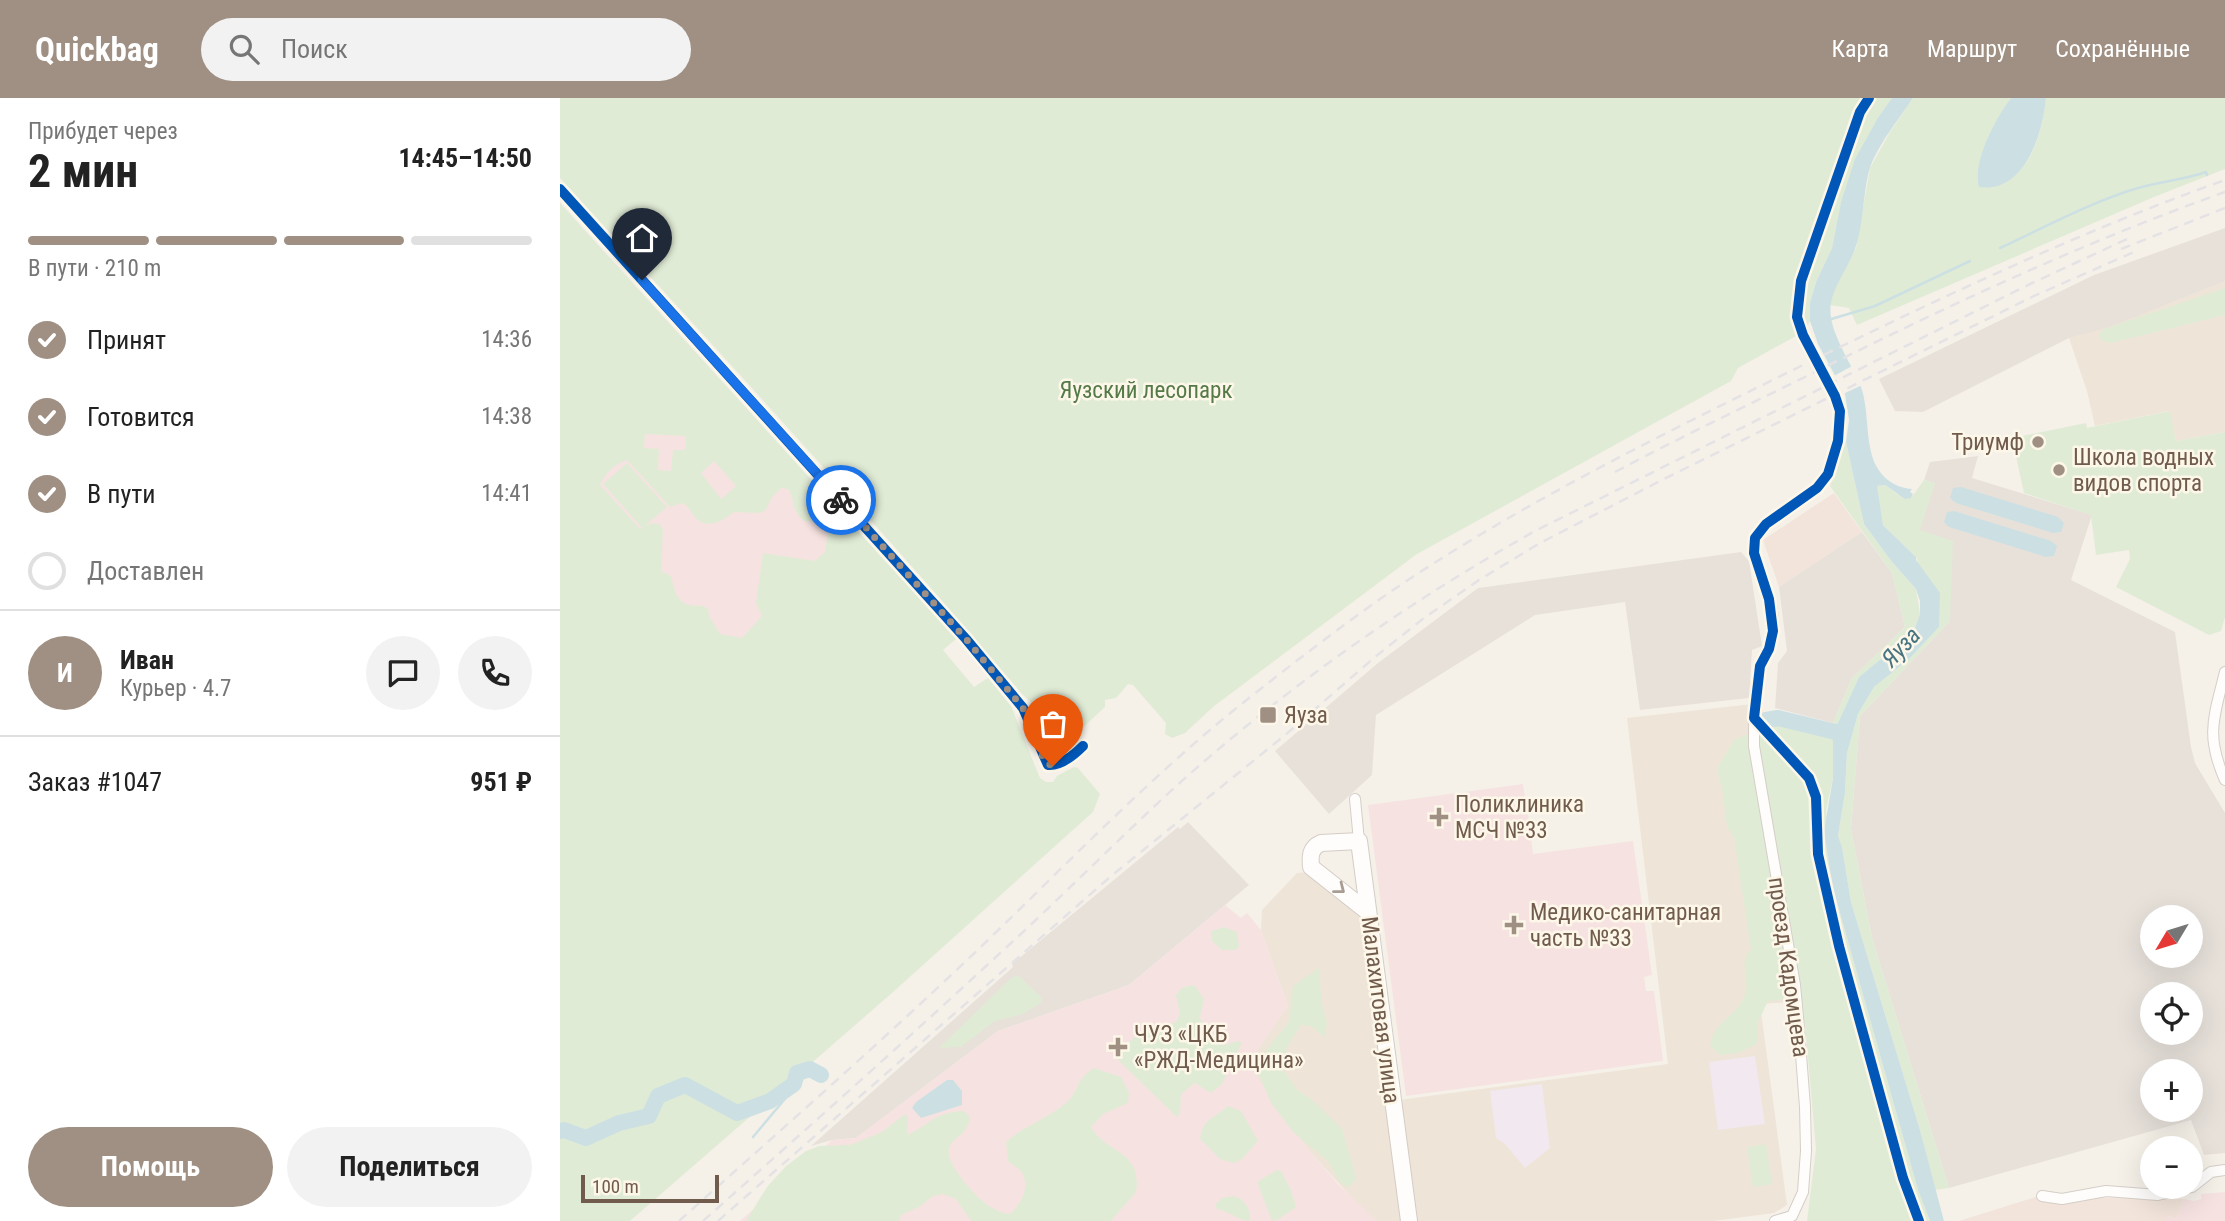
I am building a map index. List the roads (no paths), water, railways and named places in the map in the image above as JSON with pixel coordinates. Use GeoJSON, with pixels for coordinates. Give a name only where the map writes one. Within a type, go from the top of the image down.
{"type":"FeatureCollection","features":[{"type":"Feature","properties":{"kind":"street"},"geometry":{"type":"LineString","coordinates":[[560,189],[966,639],[1023,708],[1048,765],[1053,766],[1073,756],[1083,746]]}},
{"type":"Feature","properties":{"kind":"street","name":"проезд Кадомцева"},"geometry":{"type":"LineString","coordinates":[[1754,553],[1769,599],[1773,631],[1769,649],[1760,666],[1754,746],[1795,985],[1805,1107],[1803,1192],[1793,1216],[1775,1221]]}},
{"type":"Feature","properties":{"kind":"street"},"geometry":{"type":"LineString","coordinates":[[2225,672],[2211,728],[2215,757],[2225,780]]}},
{"type":"Feature","properties":{"kind":"street","name":"Малахитовая улица"},"geometry":{"type":"LineString","coordinates":[[1355,799],[1409,1221]]}},
{"type":"Feature","properties":{"kind":"street"},"geometry":{"type":"LineString","coordinates":[[1359,841],[1321,843],[1311,855],[1311,867],[1368,912]]}},
{"type":"Feature","properties":{"kind":"street"},"geometry":{"type":"LineString","coordinates":[[2042,1196],[2062,1199],[2106,1191],[2158,1195],[2192,1187],[2211,1172],[2225,1170]]}},
{"type":"Feature","properties":{"kind":"water"},"geometry":{"type":"Polygon","coordinates":[[[1892,98],[1913,98],[1872,162],[1858,241],[1835,289],[1830,313],[1836,335],[1861,387],[1871,450],[1878,469],[1889,481],[1912,489],[1911,498],[1905,499],[1885,485],[1877,486],[1883,525],[1916,557],[1940,593],[1939,627],[1909,659],[1874,687],[1858,714],[1847,753],[1845,793],[1838,836],[1851,902],[1920,1130],[1944,1221],[1930,1221],[1918,1190],[1833,888],[1824,831],[1833,778],[1833,736],[1837,725],[1859,677],[1915,628],[1920,614],[1916,589],[1864,524],[1846,442],[1849,420],[1845,394],[1818,344],[1810,321],[1810,303],[1816,282],[1832,248],[1841,202],[1855,159],[1892,98]]]}},
{"type":"Feature","properties":{"kind":"water"},"geometry":{"type":"Polygon","coordinates":[[[2011,98],[2046,98],[2036,143],[2020,171],[2008,181],[1995,187],[1979,187],[1982,153],[1992,128],[2011,98]]]}},
{"type":"Feature","properties":{"kind":"water"},"geometry":{"type":"Polygon","coordinates":[[[1961,487],[2058,517],[2064,523],[2061,532],[2053,533],[1956,503],[1950,498],[1953,488],[1961,487]]]}},
{"type":"Feature","properties":{"kind":"water"},"geometry":{"type":"Polygon","coordinates":[[[1954,511],[2051,541],[2057,546],[2054,556],[2046,557],[1949,527],[1944,522],[1947,512],[1954,511]]]}},
{"type":"Feature","properties":{"kind":"water"},"geometry":{"type":"Polygon","coordinates":[[[947,1080],[953,1080],[962,1091],[962,1105],[921,1118],[912,1108],[916,1102],[947,1080]]]}},
{"type":"Feature","properties":{"kind":"waterway"},"geometry":{"type":"LineString","coordinates":[[2000,248],[2068,215],[2120,194],[2206,172],[2207,175]]}},
{"type":"Feature","properties":{"kind":"waterway"},"geometry":{"type":"LineString","coordinates":[[1828,320],[1875,306],[1970,261]]}},
{"type":"Feature","properties":{"kind":"waterway"},"geometry":{"type":"LineString","coordinates":[[1766,720],[1778,718],[1844,734]]}},
{"type":"Feature","properties":{"kind":"waterway"},"geometry":{"type":"LineString","coordinates":[[753,1137],[810,1069]]}},
{"type":"Feature","properties":{"kind":"waterway"},"geometry":{"type":"LineString","coordinates":[[560,1131],[586,1138],[619,1123],[649,1116],[658,1096],[685,1085],[737,1113],[770,1101],[794,1084],[797,1073],[810,1069],[821,1075]]}},
{"type":"Feature","properties":{"kind":"railway"},"geometry":{"type":"LineString","coordinates":[[679,1221],[911,1012],[1187,750],[1293,663],[1402,584],[1548,496],[1648,442],[1801,366],[2010,267],[2117,221],[2225,180]]}},
{"type":"Feature","properties":{"kind":"railway"},"geometry":{"type":"LineString","coordinates":[[1615,472],[1963,301],[2066,254],[2225,192]]}},
{"type":"Feature","properties":{"kind":"railway"},"geometry":{"type":"LineString","coordinates":[[2121,249],[2225,208]]}},
{"type":"Feature","properties":{"kind":"railway"},"geometry":{"type":"LineString","coordinates":[[703,1221],[962,989],[1184,779],[1266,710],[1397,615],[1535,531],[2028,285],[2127,239]]}},
{"type":"Feature","properties":{"kind":"railway"},"geometry":{"type":"LineString","coordinates":[[718,1221],[1110,877],[1284,736],[1375,657],[1424,618],[1479,580],[1540,543],[1664,479],[2034,296],[2134,252]]}},
{"type":"Feature","properties":{"kind":"place","name":"Триумф"},"geometry":{"type":"Point","coordinates":[2038,442]}},
{"type":"Feature","properties":{"kind":"place","name":"Школа водных видов спорта"},"geometry":{"type":"Point","coordinates":[2059,470]}},
{"type":"Feature","properties":{"kind":"place","name":"Яуза"},"geometry":{"type":"Point","coordinates":[1268,715]}},
{"type":"Feature","properties":{"kind":"place","name":"Поликлиника МСЧ №33"},"geometry":{"type":"Point","coordinates":[1439,817]}},
{"type":"Feature","properties":{"kind":"place","name":"Медико-санитарная часть №33"},"geometry":{"type":"Point","coordinates":[1514,925]}},
{"type":"Feature","properties":{"kind":"place","name":"ЧУЗ «ЦКБ «РЖД-Медицина»"},"geometry":{"type":"Point","coordinates":[1118,1047]}},
{"type":"Feature","properties":{"kind":"park label","name":"Яузский лесопарк"},"geometry":{"type":"Point","coordinates":[1146,390]}}]}
